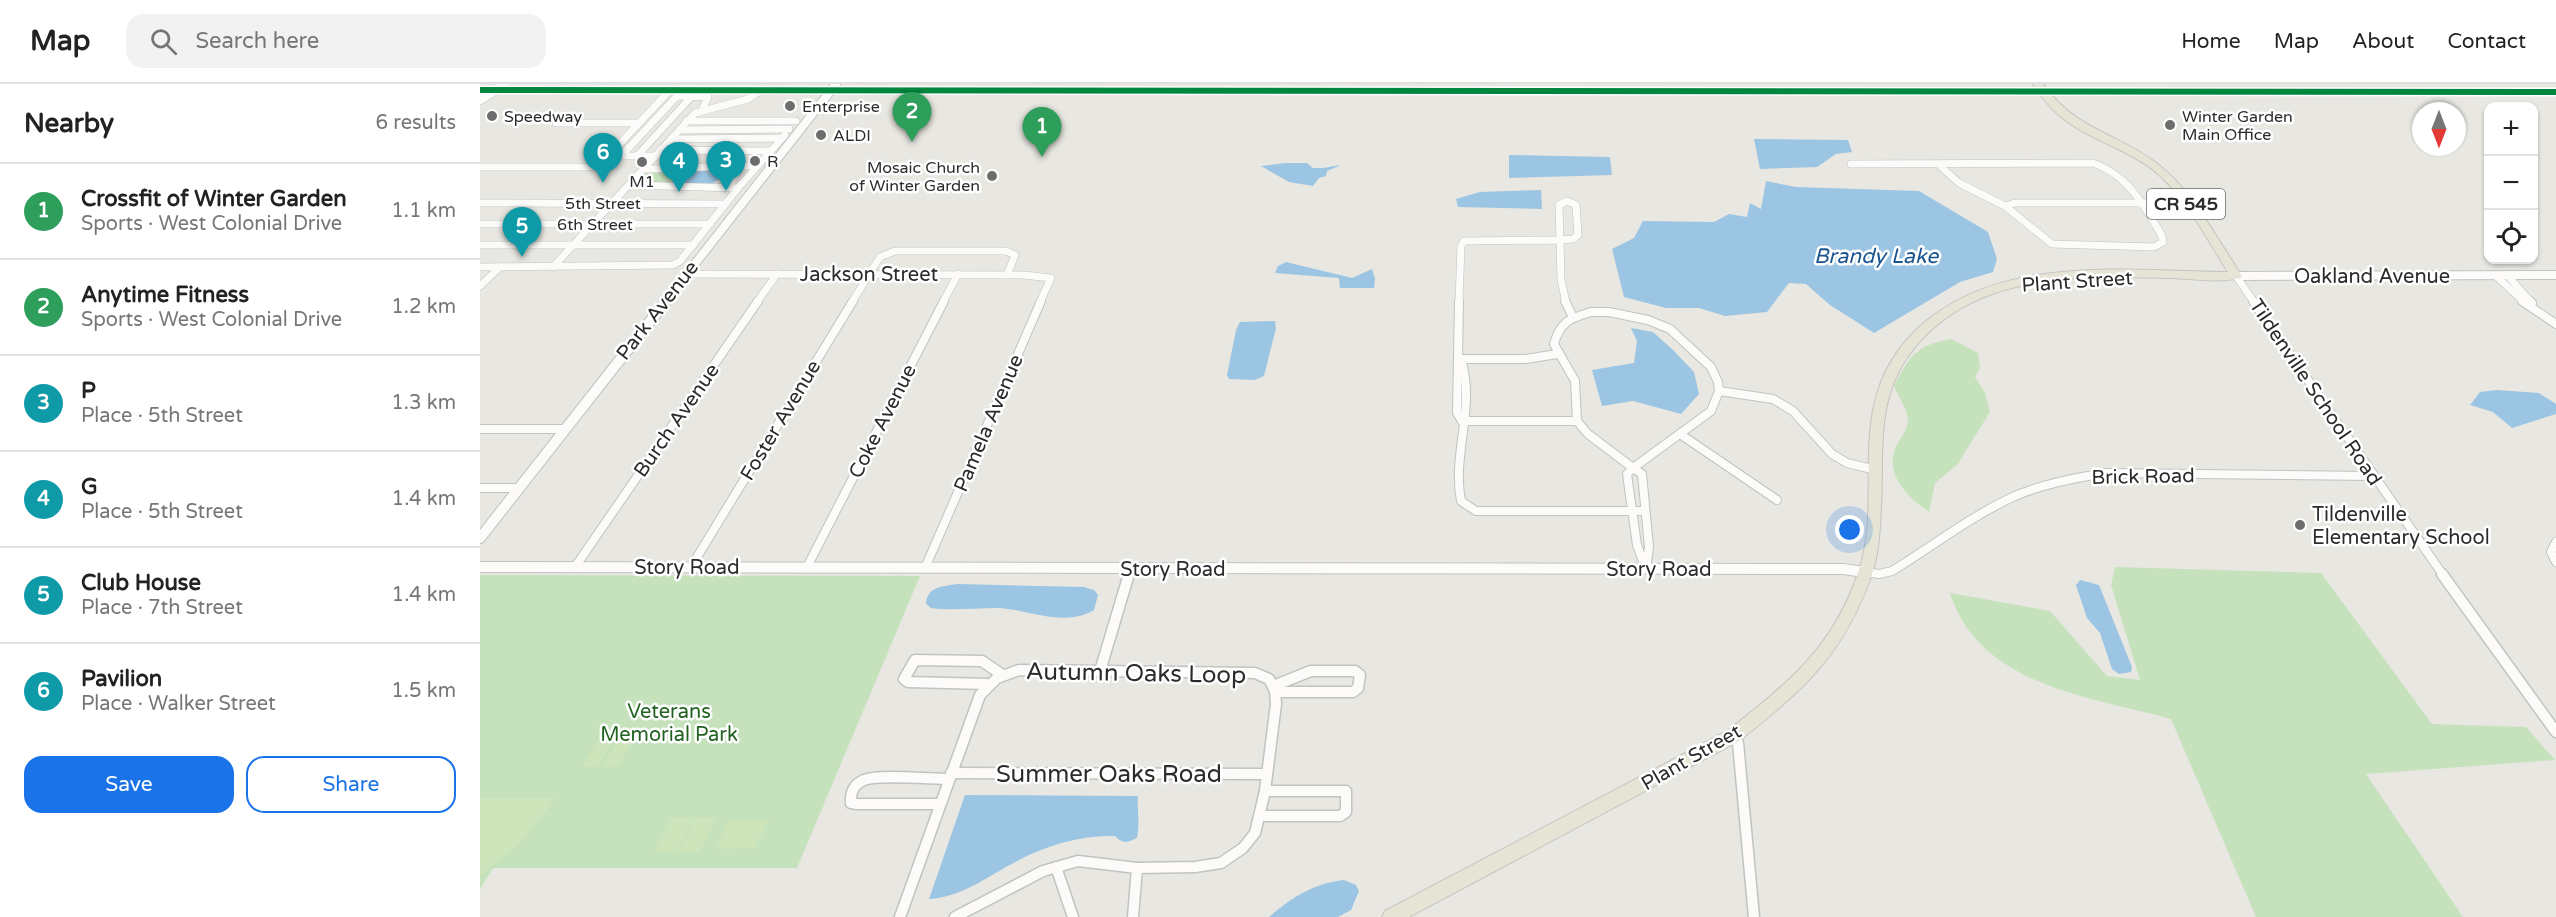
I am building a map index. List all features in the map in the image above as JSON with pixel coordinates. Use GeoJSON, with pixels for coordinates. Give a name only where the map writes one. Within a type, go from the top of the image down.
{"type":"FeatureCollection","features":[{"type":"Feature","properties":{"kind":"highway"},"geometry":{"type":"LineString","coordinates":[[675,87],[715,84]]}},
{"type":"Feature","properties":{"kind":"highway"},"geometry":{"type":"LineString","coordinates":[[943,90],[970,84]]}},
{"type":"Feature","properties":{"kind":"highway"},"geometry":{"type":"LineString","coordinates":[[480,90],[501,87],[763,89],[834,87],[1112,91],[1187,84]]}},
{"type":"Feature","properties":{"kind":"highway"},"geometry":{"type":"LineString","coordinates":[[1151,87],[1405,89],[1414,84],[1747,88],[2380,88],[2556,85]]}},
{"type":"Feature","properties":{"kind":"highway"},"geometry":{"type":"LineString","coordinates":[[1356,88],[1446,92],[1578,87],[1722,92],[1796,84],[1873,84]]}},
{"type":"Feature","properties":{"kind":"highway"},"geometry":{"type":"LineString","coordinates":[[2086,84],[2556,92]]}},
{"type":"Feature","properties":{"kind":"highway"},"geometry":{"type":"LineString","coordinates":[[1446,92],[1460,85]]}},
{"type":"Feature","properties":{"kind":"main road"},"geometry":{"type":"LineString","coordinates":[[480,100],[501,87]]}},
{"type":"Feature","properties":{"kind":"main road","name":"Tildenville School Road"},"geometry":{"type":"LineString","coordinates":[[2040,88],[2050,104],[2065,118],[2152,164],[2166,177],[2236,276]]}},
{"type":"Feature","properties":{"kind":"main road","name":"Plant Street"},"geometry":{"type":"LineString","coordinates":[[1390,917],[1733,736],[1783,696],[1824,654],[1844,619],[1865,572],[1874,517],[1883,393],[1900,354],[1923,330],[1951,309],[2006,286],[2048,279],[2236,276]]}},
{"type":"Feature","properties":{"kind":"street"},"geometry":{"type":"LineString","coordinates":[[480,167],[598,167],[675,87]]}},
{"type":"Feature","properties":{"kind":"street","name":"Park Avenue"},"geometry":{"type":"LineString","coordinates":[[480,538],[834,87]]}},
{"type":"Feature","properties":{"kind":"street"},"geometry":{"type":"LineString","coordinates":[[553,267],[686,121],[703,108],[751,100],[763,89]]}},
{"type":"Feature","properties":{"kind":"street"},"geometry":{"type":"LineString","coordinates":[[703,108],[708,97],[677,96],[621,156],[769,151]]}},
{"type":"Feature","properties":{"kind":"street"},"geometry":{"type":"LineString","coordinates":[[637,156],[692,96]]}},
{"type":"Feature","properties":{"kind":"street"},"geometry":{"type":"LineString","coordinates":[[480,267],[667,266],[680,261],[738,188],[796,121],[686,121]]}},
{"type":"Feature","properties":{"kind":"street"},"geometry":{"type":"LineString","coordinates":[[556,123],[639,123]]}},
{"type":"Feature","properties":{"kind":"street"},"geometry":{"type":"LineString","coordinates":[[679,130],[789,129]]}},
{"type":"Feature","properties":{"kind":"street"},"geometry":{"type":"LineString","coordinates":[[671,139],[782,138]]}},
{"type":"Feature","properties":{"kind":"street"},"geometry":{"type":"LineString","coordinates":[[1851,164],[2094,163],[2112,170],[2142,203],[2163,237],[2161,245],[2052,244],[2005,206],[1949,177],[1938,164]]}},
{"type":"Feature","properties":{"kind":"street"},"geometry":{"type":"LineString","coordinates":[[644,169],[680,169],[706,165],[757,166]]}},
{"type":"Feature","properties":{"kind":"street"},"geometry":{"type":"LineString","coordinates":[[729,186],[741,166]]}},
{"type":"Feature","properties":{"kind":"street"},"geometry":{"type":"LineString","coordinates":[[629,185],[738,188]]}},
{"type":"Feature","properties":{"kind":"street"},"geometry":{"type":"LineString","coordinates":[[1573,317],[1564,305],[1562,295],[1560,240],[1559,215],[1559,205],[1567,201],[1576,205],[1576,238],[1560,240],[1464,241],[1461,246],[1460,263],[1461,389],[1457,413],[1462,421],[1458,494],[1467,507],[1476,511],[1645,511]]}},
{"type":"Feature","properties":{"kind":"street","name":"5th Street"},"geometry":{"type":"LineString","coordinates":[[480,203],[726,204]]}},
{"type":"Feature","properties":{"kind":"street"},"geometry":{"type":"LineString","coordinates":[[2005,206],[2015,203],[2186,203]]}},
{"type":"Feature","properties":{"kind":"street"},"geometry":{"type":"LineString","coordinates":[[1559,215],[1577,215]]}},
{"type":"Feature","properties":{"kind":"street","name":"6th Street"},"geometry":{"type":"LineString","coordinates":[[480,224],[710,224]]}},
{"type":"Feature","properties":{"kind":"street"},"geometry":{"type":"LineString","coordinates":[[480,245],[693,245]]}},
{"type":"Feature","properties":{"kind":"street","name":"Foster Avenue"},"geometry":{"type":"LineString","coordinates":[[691,567],[880,258],[889,252],[1006,251],[1015,255],[1007,275]]}},
{"type":"Feature","properties":{"kind":"street"},"geometry":{"type":"LineString","coordinates":[[480,286],[500,267]]}},
{"type":"Feature","properties":{"kind":"street","name":"Jackson Street"},"geometry":{"type":"LineString","coordinates":[[686,274],[869,273],[1051,278]]}},
{"type":"Feature","properties":{"kind":"street","name":"Burch Avenue"},"geometry":{"type":"LineString","coordinates":[[575,567],[777,274]]}},
{"type":"Feature","properties":{"kind":"street","name":"Coke Avenue"},"geometry":{"type":"LineString","coordinates":[[807,567],[958,274]]}},
{"type":"Feature","properties":{"kind":"street"},"geometry":{"type":"LineString","coordinates":[[2507,275],[2535,308]]}},
{"type":"Feature","properties":{"kind":"street","name":"Oakland Avenue"},"geometry":{"type":"LineString","coordinates":[[2236,276],[2507,275],[2556,277]]}},
{"type":"Feature","properties":{"kind":"street","name":"Tildenville School Road"},"geometry":{"type":"LineString","coordinates":[[2236,276],[2372,476],[2556,732]]}},
{"type":"Feature","properties":{"kind":"street"},"geometry":{"type":"LineString","coordinates":[[2496,276],[2518,297],[2556,324]]}},
{"type":"Feature","properties":{"kind":"street","name":"Pamela Avenue"},"geometry":{"type":"LineString","coordinates":[[925,568],[1051,278]]}},
{"type":"Feature","properties":{"kind":"street"},"geometry":{"type":"LineString","coordinates":[[1646,569],[1637,545],[1630,511],[1627,474],[1634,467],[1711,411],[1719,391],[1718,382],[1711,367],[1670,329],[1660,324],[1609,312],[1591,312],[1573,317],[1558,329],[1554,344],[1557,354],[1571,371],[1575,381],[1577,421],[1588,434],[1634,467],[1642,474],[1649,559],[1646,569]]}},
{"type":"Feature","properties":{"kind":"street"},"geometry":{"type":"LineString","coordinates":[[1459,359],[1526,359],[1557,354]]}},
{"type":"Feature","properties":{"kind":"street"},"geometry":{"type":"LineString","coordinates":[[1719,391],[1773,399],[1792,411],[1832,454],[1847,463],[1876,470]]}},
{"type":"Feature","properties":{"kind":"street"},"geometry":{"type":"LineString","coordinates":[[1462,421],[1577,421]]}},
{"type":"Feature","properties":{"kind":"street"},"geometry":{"type":"LineString","coordinates":[[480,429],[565,429]]}},
{"type":"Feature","properties":{"kind":"street"},"geometry":{"type":"LineString","coordinates":[[1680,434],[1777,500]]}},
{"type":"Feature","properties":{"kind":"street","name":"Brick Road"},"geometry":{"type":"LineString","coordinates":[[1865,572],[1879,574],[1892,571],[1991,509],[2035,488],[2105,473],[2372,476]]}},
{"type":"Feature","properties":{"kind":"street"},"geometry":{"type":"LineString","coordinates":[[480,488],[519,488]]}},
{"type":"Feature","properties":{"kind":"street"},"geometry":{"type":"LineString","coordinates":[[2556,542],[2551,552],[2556,562]]}},
{"type":"Feature","properties":{"kind":"street","name":"Story Road"},"geometry":{"type":"LineString","coordinates":[[480,567],[1843,569],[1865,572]]}},
{"type":"Feature","properties":{"kind":"street"},"geometry":{"type":"LineString","coordinates":[[1100,671],[1131,568]]}},
{"type":"Feature","properties":{"kind":"street"},"geometry":{"type":"LineString","coordinates":[[987,684],[908,682],[904,679],[911,663],[915,660],[982,661],[1001,674]]}},
{"type":"Feature","properties":{"kind":"street","name":"Autumn Oaks Loop"},"geometry":{"type":"LineString","coordinates":[[900,917],[980,695],[987,684],[1001,674],[1019,670],[1255,674],[1269,679],[1274,689]]}},
{"type":"Feature","properties":{"kind":"street"},"geometry":{"type":"LineString","coordinates":[[1311,671],[1355,671],[1359,675],[1359,688],[1353,692],[1274,689],[1311,671]]}},
{"type":"Feature","properties":{"kind":"street"},"geometry":{"type":"LineString","coordinates":[[955,917],[1042,871],[1078,861],[1137,868],[1195,867],[1221,862],[1243,848],[1255,833],[1261,816],[1274,689]]}},
{"type":"Feature","properties":{"kind":"street"},"geometry":{"type":"LineString","coordinates":[[1733,736],[1738,743],[1754,917]]}},
{"type":"Feature","properties":{"kind":"street","name":"Summer Oaks Road"},"geometry":{"type":"LineString","coordinates":[[940,804],[864,804],[850,801],[854,788],[862,781],[950,776],[1267,774]]}},
{"type":"Feature","properties":{"kind":"street"},"geometry":{"type":"LineString","coordinates":[[1261,816],[1340,816],[1346,812],[1346,791],[1265,791]]}},
{"type":"Feature","properties":{"kind":"street"},"geometry":{"type":"LineString","coordinates":[[1056,867],[1073,917]]}},
{"type":"Feature","properties":{"kind":"street"},"geometry":{"type":"LineString","coordinates":[[1133,917],[1137,868]]}},
{"type":"Feature","properties":{"kind":"green space"},"geometry":{"type":"Polygon","coordinates":[[[646,170],[682,170],[682,172],[675,183],[636,182],[646,170]]]}},
{"type":"Feature","properties":{"kind":"green space"},"geometry":{"type":"Polygon","coordinates":[[[1951,339],[1978,353],[1980,368],[1975,377],[1985,393],[1990,412],[1957,465],[1935,483],[1929,512],[1906,492],[1895,476],[1893,457],[1905,431],[1908,417],[1894,386],[1915,354],[1930,345],[1951,339]]]}},
{"type":"Feature","properties":{"kind":"green space"},"geometry":{"type":"Polygon","coordinates":[[[2115,567],[2321,573],[2432,724],[2526,727],[2555,760],[2366,774],[2463,917],[2256,917],[2171,719],[2074,694],[2041,683],[2012,668],[1986,649],[1965,624],[1950,593],[2050,611],[2107,676],[2140,680],[2111,585],[2115,567]]]}},
{"type":"Feature","properties":{"kind":"green space","name":"Veterans Memorial Park"},"geometry":{"type":"Polygon","coordinates":[[[480,575],[920,576],[797,868],[493,868],[480,889],[480,575]]]}},
{"type":"Feature","properties":{"kind":"green space"},"geometry":{"type":"Polygon","coordinates":[[[599,739],[614,739],[597,767],[582,767],[599,739]]]}},
{"type":"Feature","properties":{"kind":"green space"},"geometry":{"type":"Polygon","coordinates":[[[619,739],[634,739],[617,767],[601,767],[619,739]]]}},
{"type":"Feature","properties":{"kind":"green space"},"geometry":{"type":"Polygon","coordinates":[[[480,798],[556,798],[521,842],[480,876],[480,798]]]}},
{"type":"Feature","properties":{"kind":"green space"},"geometry":{"type":"Polygon","coordinates":[[[672,818],[694,818],[676,852],[654,852],[672,818]]]}},
{"type":"Feature","properties":{"kind":"green space"},"geometry":{"type":"Polygon","coordinates":[[[696,818],[717,818],[700,852],[678,852],[696,818]]]}},
{"type":"Feature","properties":{"kind":"green space"},"geometry":{"type":"Polygon","coordinates":[[[729,820],[769,820],[755,848],[715,849],[729,820]]]}},
{"type":"Feature","properties":{"kind":"water"},"geometry":{"type":"Polygon","coordinates":[[[1754,139],[1848,140],[1852,152],[1836,154],[1817,167],[1760,169],[1754,139]]]}},
{"type":"Feature","properties":{"kind":"water"},"geometry":{"type":"Polygon","coordinates":[[[1509,155],[1610,157],[1612,175],[1509,178],[1509,155]]]}},
{"type":"Feature","properties":{"kind":"water"},"geometry":{"type":"Polygon","coordinates":[[[1307,163],[1313,168],[1341,165],[1327,171],[1326,176],[1319,178],[1313,186],[1289,182],[1261,166],[1307,163]]]}},
{"type":"Feature","properties":{"kind":"water"},"geometry":{"type":"Polygon","coordinates":[[[698,168],[726,168],[728,174],[710,185],[681,185],[679,182],[686,172],[698,168]]]}},
{"type":"Feature","properties":{"kind":"water","name":"Brandy Lake"},"geometry":{"type":"Polygon","coordinates":[[[1766,181],[1796,187],[1919,191],[1988,232],[1997,259],[1993,272],[1960,282],[1874,333],[1830,305],[1806,284],[1789,283],[1767,312],[1725,316],[1699,308],[1666,308],[1624,297],[1612,249],[1634,238],[1643,221],[1714,222],[1729,214],[1747,217],[1750,203],[1761,209],[1766,181]]]}},
{"type":"Feature","properties":{"kind":"water"},"geometry":{"type":"Polygon","coordinates":[[[1541,190],[1542,209],[1458,207],[1456,199],[1480,192],[1541,190]]]}},
{"type":"Feature","properties":{"kind":"water"},"geometry":{"type":"Polygon","coordinates":[[[1286,262],[1352,278],[1372,269],[1375,279],[1374,288],[1340,288],[1339,278],[1275,273],[1278,266],[1286,262]]]}},
{"type":"Feature","properties":{"kind":"water"},"geometry":{"type":"Polygon","coordinates":[[[1275,321],[1276,328],[1264,376],[1255,380],[1229,379],[1227,375],[1236,330],[1240,322],[1275,321]]]}},
{"type":"Feature","properties":{"kind":"water"},"geometry":{"type":"Polygon","coordinates":[[[1631,328],[1653,332],[1694,372],[1699,394],[1681,414],[1633,401],[1602,406],[1592,370],[1634,363],[1637,341],[1631,328]]]}},
{"type":"Feature","properties":{"kind":"water"},"geometry":{"type":"Polygon","coordinates":[[[2497,390],[2539,393],[2556,404],[2556,414],[2512,428],[2493,412],[2470,405],[2480,392],[2497,390]]]}},
{"type":"Feature","properties":{"kind":"water"},"geometry":{"type":"Polygon","coordinates":[[[2080,580],[2099,585],[2132,667],[2131,672],[2119,674],[2112,669],[2100,633],[2087,618],[2076,585],[2080,580]]]}},
{"type":"Feature","properties":{"kind":"water"},"geometry":{"type":"Polygon","coordinates":[[[958,584],[1084,587],[1094,590],[1098,595],[1094,610],[1083,615],[1059,618],[1009,609],[939,609],[931,608],[926,604],[933,590],[958,584]]]}},
{"type":"Feature","properties":{"kind":"water"},"geometry":{"type":"Polygon","coordinates":[[[965,795],[1138,796],[1137,838],[1125,842],[1115,836],[1102,836],[1064,842],[1028,855],[964,890],[929,899],[965,795]]]}},
{"type":"Feature","properties":{"kind":"water"},"geometry":{"type":"Polygon","coordinates":[[[1344,880],[1356,885],[1359,891],[1351,910],[1338,917],[1269,917],[1304,892],[1323,884],[1344,880]]]}},
{"type":"Feature","properties":{"kind":"cycle path"},"geometry":{"type":"LineString","coordinates":[[480,90],[2556,92]]}},
{"type":"Feature","properties":{"kind":"place","name":"Enterprise"},"geometry":{"type":"Point","coordinates":[790,106]}},
{"type":"Feature","properties":{"kind":"place","name":"Speedway"},"geometry":{"type":"Point","coordinates":[492,116]}},
{"type":"Feature","properties":{"kind":"place","name":"Winter Garden Main Office"},"geometry":{"type":"Point","coordinates":[2170,125]}},
{"type":"Feature","properties":{"kind":"place","name":"ALDI"},"geometry":{"type":"Point","coordinates":[821,135]}},
{"type":"Feature","properties":{"kind":"place","name":"Anytime Fitness"},"geometry":{"type":"Point","coordinates":[912,142]}},
{"type":"Feature","properties":{"kind":"place","name":"Crossfit of Winter Garden"},"geometry":{"type":"Point","coordinates":[1042,157]}},
{"type":"Feature","properties":{"kind":"place","name":"R"},"geometry":{"type":"Point","coordinates":[755,161]}},
{"type":"Feature","properties":{"kind":"place","name":"M1"},"geometry":{"type":"Point","coordinates":[642,162]}},
{"type":"Feature","properties":{"kind":"place","name":"Mosaic Church of Winter Garden"},"geometry":{"type":"Point","coordinates":[992,176]}},
{"type":"Feature","properties":{"kind":"place","name":"Pavilion"},"geometry":{"type":"Point","coordinates":[603,183]}},
{"type":"Feature","properties":{"kind":"place","name":"P"},"geometry":{"type":"Point","coordinates":[726,191]}},
{"type":"Feature","properties":{"kind":"place","name":"G"},"geometry":{"type":"Point","coordinates":[679,192]}},
{"type":"Feature","properties":{"kind":"place","name":"Club House"},"geometry":{"type":"Point","coordinates":[522,257]}},
{"type":"Feature","properties":{"kind":"place","name":"Tildenville Elementary School"},"geometry":{"type":"Point","coordinates":[2300,525]}}]}
